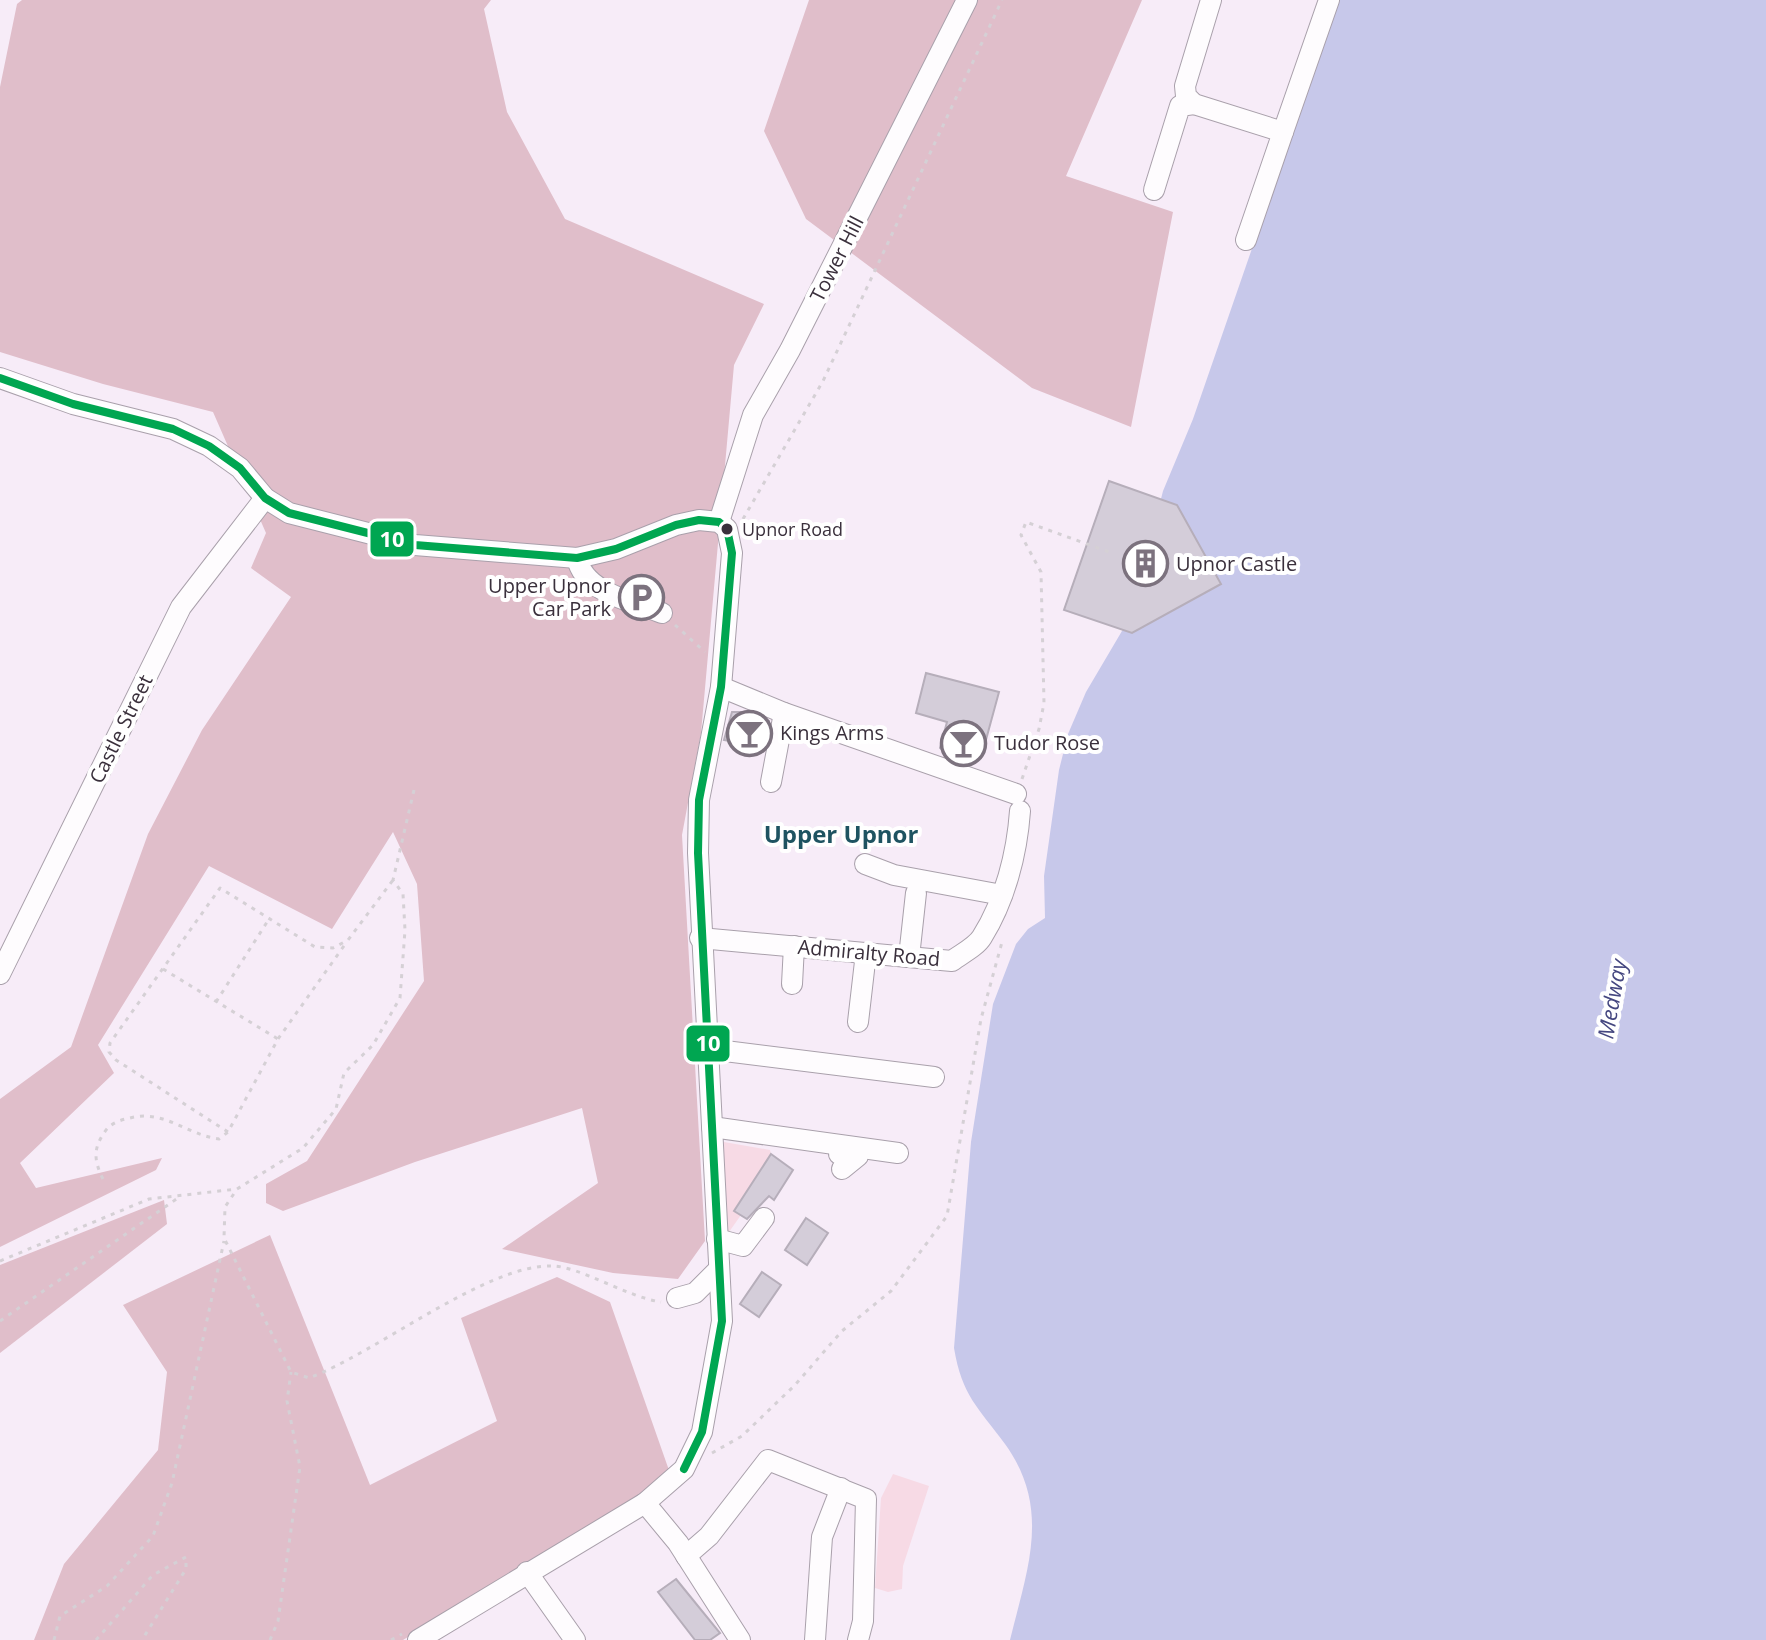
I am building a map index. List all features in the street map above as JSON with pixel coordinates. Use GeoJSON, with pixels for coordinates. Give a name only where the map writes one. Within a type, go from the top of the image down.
{"type":"FeatureCollection","features":[{"type":"Feature","properties":{"kind":"street","name":"Tower Hill"},"geometry":{"type":"LineString","coordinates":[[719,522],[753,415],[790,350],[967,0]]}},
{"type":"Feature","properties":{"kind":"street"},"geometry":{"type":"LineString","coordinates":[[1194,104],[1186,96],[1185,86],[1211,0]]}},
{"type":"Feature","properties":{"kind":"street"},"geometry":{"type":"LineString","coordinates":[[1246,240],[1329,0]]}},
{"type":"Feature","properties":{"kind":"street"},"geometry":{"type":"LineString","coordinates":[[1154,190],[1180,106],[1194,104],[1283,132]]}},
{"type":"Feature","properties":{"kind":"street"},"geometry":{"type":"LineString","coordinates":[[0,378],[73,404],[173,429],[209,446],[240,468],[265,498],[289,513],[415,545],[577,558],[616,549],[676,525],[699,520],[719,522],[727,529],[730,541],[722,678],[699,800],[700,938],[709,1049],[722,1321],[702,1432],[684,1469],[645,1503],[418,1640]]}},
{"type":"Feature","properties":{"kind":"street","name":"Castle Street"},"geometry":{"type":"LineString","coordinates":[[0,974],[181,607],[265,498]]}},
{"type":"Feature","properties":{"kind":"street"},"geometry":{"type":"LineString","coordinates":[[577,558],[580,572],[594,586],[662,613]]}},
{"type":"Feature","properties":{"kind":"street"},"geometry":{"type":"LineString","coordinates":[[722,678],[784,713],[1018,803]]}},
{"type":"Feature","properties":{"kind":"street"},"geometry":{"type":"LineString","coordinates":[[771,782],[784,713]]}},
{"type":"Feature","properties":{"kind":"street","name":"Admiralty Road"},"geometry":{"type":"LineString","coordinates":[[700,938],[952,961],[981,940],[1002,895],[1011,870],[1018,803]]}},
{"type":"Feature","properties":{"kind":"street"},"geometry":{"type":"LineString","coordinates":[[865,864],[894,875],[1002,895]]}},
{"type":"Feature","properties":{"kind":"street"},"geometry":{"type":"LineString","coordinates":[[909,957],[916,893]]}},
{"type":"Feature","properties":{"kind":"street"},"geometry":{"type":"LineString","coordinates":[[792,984],[794,946]]}},
{"type":"Feature","properties":{"kind":"street"},"geometry":{"type":"LineString","coordinates":[[858,1022],[866,953]]}},
{"type":"Feature","properties":{"kind":"street"},"geometry":{"type":"LineString","coordinates":[[709,1049],[934,1077]]}},
{"type":"Feature","properties":{"kind":"street"},"geometry":{"type":"LineString","coordinates":[[712,1133],[898,1153]]}},
{"type":"Feature","properties":{"kind":"street"},"geometry":{"type":"LineString","coordinates":[[712,1133],[858,1156],[842,1169]]}},
{"type":"Feature","properties":{"kind":"street"},"geometry":{"type":"LineString","coordinates":[[717,1239],[743,1246],[764,1218]]}},
{"type":"Feature","properties":{"kind":"street"},"geometry":{"type":"LineString","coordinates":[[677,1298],[695,1293],[718,1270]]}},
{"type":"Feature","properties":{"kind":"street"},"geometry":{"type":"LineString","coordinates":[[686,1556],[709,1536],[768,1460],[841,1488],[868,1502],[863,1621],[858,1640]]}},
{"type":"Feature","properties":{"kind":"street"},"geometry":{"type":"LineString","coordinates":[[815,1640],[822,1537],[841,1488]]}},
{"type":"Feature","properties":{"kind":"street"},"geometry":{"type":"LineString","coordinates":[[645,1503],[686,1556],[740,1640]]}},
{"type":"Feature","properties":{"kind":"street"},"geometry":{"type":"LineString","coordinates":[[527,1572],[575,1640]]}},
{"type":"Feature","properties":{"kind":"path"},"geometry":{"type":"LineString","coordinates":[[730,541],[823,381],[1002,0]]}},
{"type":"Feature","properties":{"kind":"path"},"geometry":{"type":"LineString","coordinates":[[1018,803],[1044,703],[1041,572],[1021,535],[1026,522],[1112,553]]}},
{"type":"Feature","properties":{"kind":"path"},"geometry":{"type":"LineString","coordinates":[[662,613],[722,678]]}},
{"type":"Feature","properties":{"kind":"path"},"geometry":{"type":"LineString","coordinates":[[103,1179],[95,1164],[96,1145],[107,1127],[119,1120],[148,1113],[207,1138],[219,1139],[228,1132],[278,1039],[393,880],[414,790]]}},
{"type":"Feature","properties":{"kind":"path"},"geometry":{"type":"LineString","coordinates":[[54,1640],[60,1616],[107,1586],[153,1536],[172,1483],[224,1238],[225,1207],[237,1189],[303,1148],[336,1109],[344,1073],[373,1045],[400,998],[405,930],[403,894],[393,880]]}},
{"type":"Feature","properties":{"kind":"path"},"geometry":{"type":"LineString","coordinates":[[228,1132],[116,1060],[109,1052],[110,1043],[220,888],[315,947],[333,948],[348,940]]}},
{"type":"Feature","properties":{"kind":"path"},"geometry":{"type":"LineString","coordinates":[[216,1002],[269,919]]}},
{"type":"Feature","properties":{"kind":"path"},"geometry":{"type":"LineString","coordinates":[[163,969],[278,1039]]}},
{"type":"Feature","properties":{"kind":"path"},"geometry":{"type":"LineString","coordinates":[[0,1261],[149,1199],[237,1189]]}},
{"type":"Feature","properties":{"kind":"path"},"geometry":{"type":"LineString","coordinates":[[0,1321],[181,1195]]}},
{"type":"Feature","properties":{"kind":"path"},"geometry":{"type":"LineString","coordinates":[[224,1238],[291,1372],[287,1401],[300,1467],[278,1621],[270,1640]]}},
{"type":"Feature","properties":{"kind":"path"},"geometry":{"type":"LineString","coordinates":[[291,1372],[309,1378],[328,1371],[490,1282],[529,1267],[556,1266],[639,1299],[663,1302],[677,1298]]}},
{"type":"Feature","properties":{"kind":"path"},"geometry":{"type":"LineString","coordinates":[[96,1640],[153,1575],[186,1557],[186,1569],[142,1640]]}},
{"type":"Feature","properties":{"kind":"shaded area"},"geometry":{"type":"Polygon","coordinates":[[[22,0],[491,0],[484,9],[507,112],[565,219],[764,304],[734,365],[701,733],[682,835],[705,1241],[678,1279],[613,1273],[502,1249],[598,1183],[582,1108],[415,1162],[283,1211],[266,1203],[266,1184],[307,1161],[424,981],[417,884],[393,832],[332,929],[209,866],[98,1045],[114,1073],[20,1163],[36,1188],[162,1158],[156,1170],[0,1247],[0,1099],[71,1047],[148,834],[202,730],[291,597],[251,568],[266,533],[213,412],[103,384],[0,352],[0,87],[17,4],[22,0]]]}},
{"type":"Feature","properties":{"kind":"shaded area"},"geometry":{"type":"Polygon","coordinates":[[[809,0],[1142,0],[1066,176],[1173,212],[1131,427],[1032,388],[806,219],[764,131],[809,0]]]}},
{"type":"Feature","properties":{"kind":"shaded area"},"geometry":{"type":"Polygon","coordinates":[[[724,1142],[770,1150],[771,1154],[735,1210],[741,1215],[729,1232],[716,1228],[716,1152],[724,1142]]]}},
{"type":"Feature","properties":{"kind":"shaded area"},"geometry":{"type":"Polygon","coordinates":[[[164,1200],[167,1224],[0,1353],[0,1265],[164,1200]]]}},
{"type":"Feature","properties":{"kind":"shaded area"},"geometry":{"type":"Polygon","coordinates":[[[270,1235],[370,1485],[497,1421],[461,1318],[557,1277],[610,1302],[671,1476],[403,1640],[34,1640],[64,1564],[158,1450],[167,1372],[123,1305],[270,1235]]]}},
{"type":"Feature","properties":{"kind":"shaded area"},"geometry":{"type":"Polygon","coordinates":[[[893,1474],[929,1486],[903,1566],[902,1589],[888,1592],[875,1588],[881,1498],[893,1474]]]}},
{"type":"Feature","properties":{"kind":"water","name":"Medway"},"geometry":{"type":"Polygon","coordinates":[[[1338,0],[1766,0],[1766,1640],[1010,1640],[1032,1540],[1028,1492],[1005,1444],[967,1390],[954,1348],[971,1142],[993,1004],[1016,944],[1028,929],[1045,918],[1044,876],[1059,770],[1068,734],[1086,692],[1132,614],[1163,491],[1193,419],[1338,0]]]}},
{"type":"Feature","properties":{"kind":"building","name":"Upnor Castle"},"geometry":{"type":"Polygon","coordinates":[[[1109,481],[1177,505],[1221,584],[1132,633],[1064,610],[1109,481]]]}},
{"type":"Feature","properties":{"kind":"building"},"geometry":{"type":"Polygon","coordinates":[[[926,673],[999,692],[981,758],[970,755],[962,762],[952,758],[940,748],[947,722],[916,713],[926,673]]]}},
{"type":"Feature","properties":{"kind":"building","name":"Kings Arms"},"geometry":{"type":"Polygon","coordinates":[[[732,712],[747,712],[769,721],[764,748],[724,740],[732,712]]]}},
{"type":"Feature","properties":{"kind":"building"},"geometry":{"type":"Polygon","coordinates":[[[771,1154],[793,1170],[774,1200],[769,1196],[747,1219],[734,1211],[771,1154]]]}},
{"type":"Feature","properties":{"kind":"building"},"geometry":{"type":"Polygon","coordinates":[[[806,1218],[828,1233],[807,1265],[785,1250],[806,1218]]]}},
{"type":"Feature","properties":{"kind":"building"},"geometry":{"type":"Polygon","coordinates":[[[762,1272],[781,1285],[759,1317],[740,1304],[762,1272]]]}},
{"type":"Feature","properties":{"kind":"building"},"geometry":{"type":"Polygon","coordinates":[[[676,1579],[720,1633],[710,1640],[695,1640],[658,1592],[676,1579]]]}},
{"type":"Feature","properties":{"kind":"transit line","name":"10"},"geometry":{"type":"LineString","coordinates":[[0,378],[73,404],[173,429],[209,446],[240,468],[265,498],[289,513],[415,545],[577,558],[616,549],[676,525],[699,520],[719,522],[727,529],[732,553],[721,687],[699,800],[698,853],[722,1321],[702,1432],[684,1469]]}},
{"type":"Feature","properties":{"kind":"place","name":"Upnor Road"},"geometry":{"type":"Point","coordinates":[727,529]}},
{"type":"Feature","properties":{"kind":"place","name":"Upnor Castle"},"geometry":{"type":"Point","coordinates":[1145,564]}},
{"type":"Feature","properties":{"kind":"place","name":"Upper Upnor Car Park"},"geometry":{"type":"Point","coordinates":[642,598]}},
{"type":"Feature","properties":{"kind":"place","name":"Kings Arms"},"geometry":{"type":"Point","coordinates":[749,733]}},
{"type":"Feature","properties":{"kind":"place","name":"Tudor Rose"},"geometry":{"type":"Point","coordinates":[963,743]}},
{"type":"Feature","properties":{"kind":"district","name":"Upper Upnor"},"geometry":{"type":"Point","coordinates":[841,835]}}]}
